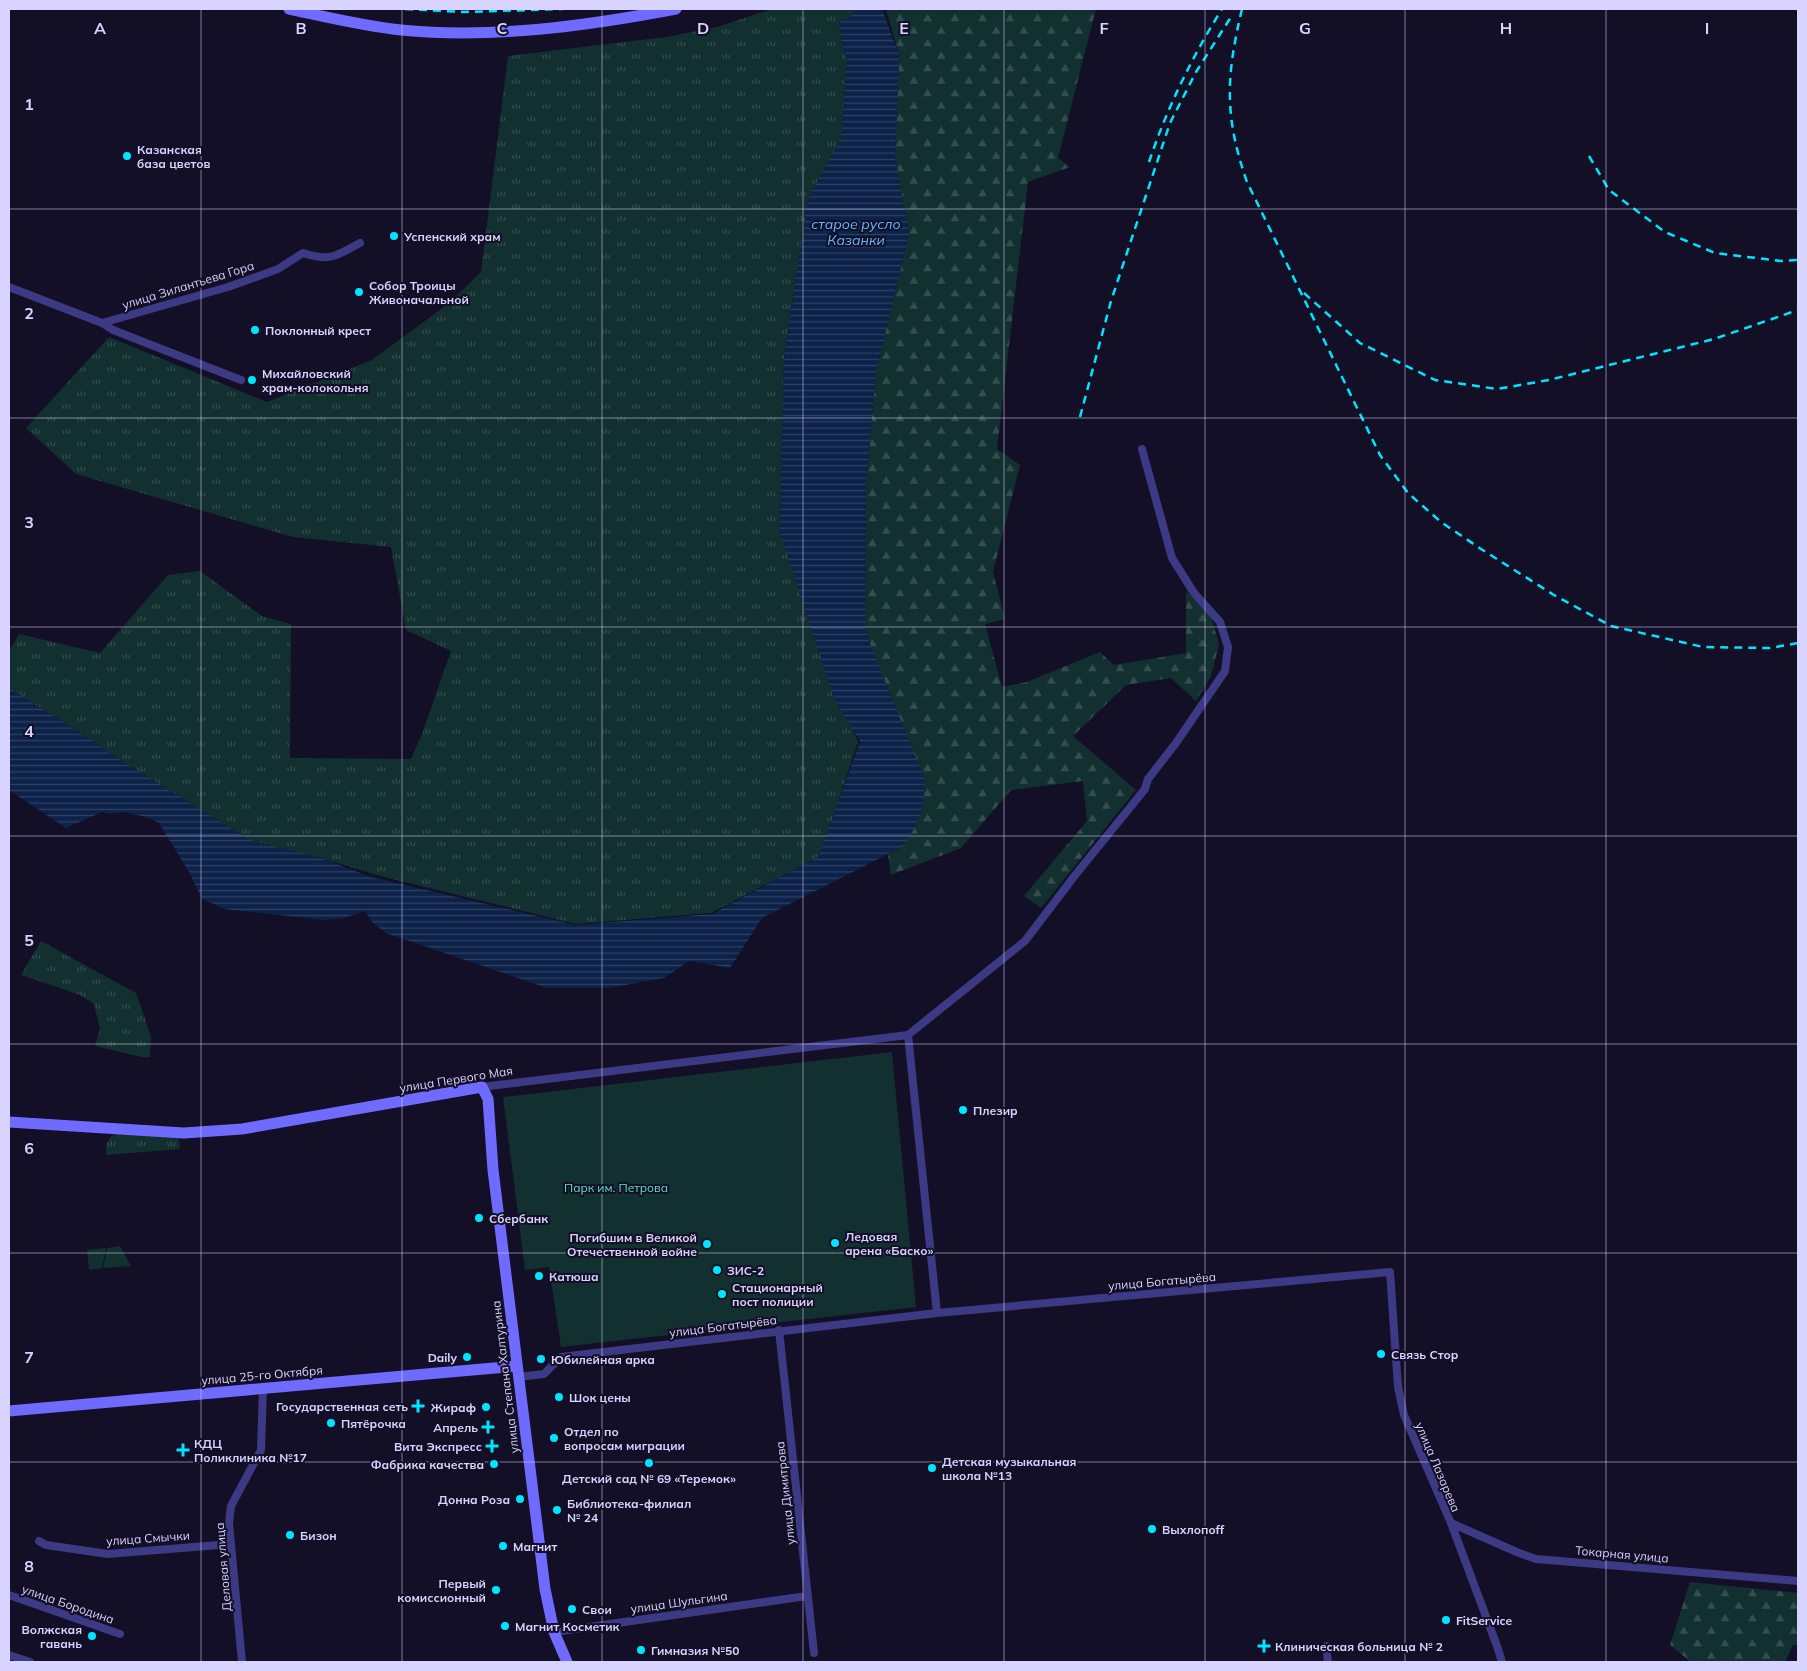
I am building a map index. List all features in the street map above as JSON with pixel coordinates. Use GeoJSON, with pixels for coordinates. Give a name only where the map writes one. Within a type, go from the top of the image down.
{"type":"FeatureCollection","features":[{"type":"Feature","properties":{"kind":"street"},"geometry":{"type":"LineString","coordinates":[[289,9],[365,26],[444,32],[545,29],[617,20],[676,9]]}},
{"type":"Feature","properties":{"kind":"street","name":"улица Зилантьева Гора"},"geometry":{"type":"LineString","coordinates":[[102,323],[228,287],[278,269],[303,252],[318,258],[332,258],[360,243]]}},
{"type":"Feature","properties":{"kind":"street"},"geometry":{"type":"LineString","coordinates":[[9,287],[241,380]]}},
{"type":"Feature","properties":{"kind":"street"},"geometry":{"type":"LineString","coordinates":[[937,1313],[908,1035],[1025,941],[1145,789],[1148,779],[1176,744],[1226,671],[1228,647],[1220,622],[1194,593],[1172,558],[1142,449]]}},
{"type":"Feature","properties":{"kind":"street","name":"улица Первого Мая"},"geometry":{"type":"LineString","coordinates":[[9,1122],[184,1134],[242,1129],[482,1087],[908,1035]]}},
{"type":"Feature","properties":{"kind":"street","name":"улица Степана Халтурина"},"geometry":{"type":"LineString","coordinates":[[482,1087],[487,1094],[488,1100],[493,1170],[545,1589],[554,1632],[567,1662]]}},
{"type":"Feature","properties":{"kind":"street","name":"улица Богатырёва"},"geometry":{"type":"LineString","coordinates":[[518,1371],[544,1374],[560,1357],[779,1330],[937,1313],[1390,1272]]}},
{"type":"Feature","properties":{"kind":"street","name":"улица Лазарева"},"geometry":{"type":"LineString","coordinates":[[1390,1272],[1398,1387],[1404,1415],[1451,1523],[1502,1662]]}},
{"type":"Feature","properties":{"kind":"street","name":"улица Димитрова"},"geometry":{"type":"LineString","coordinates":[[779,1330],[814,1653]]}},
{"type":"Feature","properties":{"kind":"street","name":"улица 25-го Октября"},"geometry":{"type":"LineString","coordinates":[[9,1411],[262,1388],[518,1371]]}},
{"type":"Feature","properties":{"kind":"street","name":"Деловая улица"},"geometry":{"type":"LineString","coordinates":[[242,1662],[229,1523],[230,1506],[261,1450],[262,1388]]}},
{"type":"Feature","properties":{"kind":"street","name":"Токарная улица"},"geometry":{"type":"LineString","coordinates":[[1451,1523],[1536,1559],[1798,1581]]}},
{"type":"Feature","properties":{"kind":"street","name":"улица Смычки"},"geometry":{"type":"LineString","coordinates":[[38,1542],[108,1554],[231,1544]]}},
{"type":"Feature","properties":{"kind":"street","name":"улица Бородина"},"geometry":{"type":"LineString","coordinates":[[9,1595],[120,1634]]}},
{"type":"Feature","properties":{"kind":"street","name":"улица Шульгина"},"geometry":{"type":"LineString","coordinates":[[554,1632],[807,1596]]}},
{"type":"Feature","properties":{"kind":"street"},"geometry":{"type":"LineString","coordinates":[[1326,1646],[1328,1662]]}},
{"type":"Feature","properties":{"kind":"street"},"geometry":{"type":"LineString","coordinates":[[9,1655],[30,1662]]}},
{"type":"Feature","properties":{"kind":"green space"},"geometry":{"type":"Polygon","coordinates":[[[772,9],[856,9],[841,38],[847,60],[841,139],[808,199],[784,357],[780,532],[858,742],[820,856],[711,913],[576,924],[380,876],[321,858],[250,840],[9,688],[9,651],[19,634],[100,653],[168,575],[200,571],[262,616],[291,624],[290,758],[411,759],[422,734],[451,651],[406,630],[391,547],[293,537],[76,474],[26,428],[109,337],[267,402],[372,360],[448,304],[481,272],[508,56],[666,37],[717,27],[772,9]]]}},
{"type":"Feature","properties":{"kind":"green space"},"geometry":{"type":"Polygon","coordinates":[[[886,9],[1096,9],[1058,158],[1070,167],[1028,182],[997,449],[1020,465],[993,572],[1005,619],[985,624],[1002,687],[1027,682],[1100,652],[1114,665],[1186,653],[1186,591],[1211,617],[1219,644],[1211,676],[1196,701],[1171,678],[1126,685],[1073,736],[1136,790],[1041,908],[1024,896],[1087,821],[1083,781],[1011,790],[961,848],[891,875],[888,855],[902,847],[871,647],[865,627],[866,485],[876,371],[909,234],[895,156],[899,55],[886,9]]]}},
{"type":"Feature","properties":{"kind":"green space"},"geometry":{"type":"Polygon","coordinates":[[[41,941],[136,993],[151,1036],[150,1057],[142,1057],[95,1046],[100,1029],[94,1004],[80,995],[21,975],[41,941]]]}},
{"type":"Feature","properties":{"kind":"green space","name":"Парк им. Петрова"},"geometry":{"type":"Polygon","coordinates":[[[892,1052],[916,1307],[561,1347],[549,1267],[525,1270],[503,1097],[892,1052]]]}},
{"type":"Feature","properties":{"kind":"green space"},"geometry":{"type":"Polygon","coordinates":[[[120,1133],[178,1136],[180,1149],[106,1155],[106,1145],[111,1136],[120,1133]]]}},
{"type":"Feature","properties":{"kind":"green space"},"geometry":{"type":"Polygon","coordinates":[[[120,1246],[131,1266],[103,1268],[107,1248],[120,1246]]]}},
{"type":"Feature","properties":{"kind":"green space"},"geometry":{"type":"Polygon","coordinates":[[[106,1248],[102,1268],[89,1270],[87,1250],[106,1248]]]}},
{"type":"Feature","properties":{"kind":"green space"},"geometry":{"type":"Polygon","coordinates":[[[1690,1582],[1798,1593],[1798,1645],[1793,1645],[1785,1662],[1691,1662],[1670,1645],[1690,1582]]]}},
{"type":"Feature","properties":{"kind":"water","name":"старое русло Казанки"},"geometry":{"type":"Polygon","coordinates":[[[856,9],[882,9],[899,55],[895,156],[909,234],[876,371],[866,485],[865,627],[871,647],[924,777],[923,806],[913,830],[902,847],[762,918],[730,968],[689,961],[664,978],[609,988],[547,988],[386,933],[373,923],[365,911],[344,918],[324,920],[225,909],[202,899],[189,872],[159,823],[146,817],[123,812],[111,814],[102,812],[66,828],[9,790],[9,688],[250,840],[321,858],[371,877],[576,925],[712,914],[819,856],[860,741],[834,699],[780,532],[784,357],[808,199],[841,138],[847,60],[839,23],[852,16],[856,9]]]}},
{"type":"Feature","properties":{"kind":"railway"},"geometry":{"type":"LineString","coordinates":[[405,9],[464,12],[563,9]]}},
{"type":"Feature","properties":{"kind":"railway"},"geometry":{"type":"LineString","coordinates":[[1149,162],[1181,83],[1222,9]]}},
{"type":"Feature","properties":{"kind":"railway"},"geometry":{"type":"LineString","coordinates":[[1242,9],[1230,76],[1230,96],[1234,137],[1247,182],[1380,455],[1408,493],[1441,522],[1481,549],[1554,595],[1611,626],[1703,647],[1770,648],[1798,643]]}},
{"type":"Feature","properties":{"kind":"railway"},"geometry":{"type":"LineString","coordinates":[[1080,417],[1111,301],[1170,123],[1196,72],[1231,17]]}},
{"type":"Feature","properties":{"kind":"railway"},"geometry":{"type":"LineString","coordinates":[[1589,156],[1609,190],[1665,232],[1715,253],[1781,261],[1798,260]]}},
{"type":"Feature","properties":{"kind":"railway"},"geometry":{"type":"LineString","coordinates":[[1304,293],[1360,343],[1435,380],[1497,389],[1549,380],[1714,339],[1798,310]]}},
{"type":"Feature","properties":{"kind":"place","name":"Казанская база цветов"},"geometry":{"type":"Point","coordinates":[127,156]}},
{"type":"Feature","properties":{"kind":"place","name":"Успенский храм"},"geometry":{"type":"Point","coordinates":[394,236]}},
{"type":"Feature","properties":{"kind":"place","name":"Собор Троицы Живоначальной"},"geometry":{"type":"Point","coordinates":[359,292]}},
{"type":"Feature","properties":{"kind":"place","name":"Поклонный крест"},"geometry":{"type":"Point","coordinates":[255,330]}},
{"type":"Feature","properties":{"kind":"place","name":"Михайловский храм-колокольня"},"geometry":{"type":"Point","coordinates":[252,380]}},
{"type":"Feature","properties":{"kind":"place","name":"Плезир"},"geometry":{"type":"Point","coordinates":[963,1110]}},
{"type":"Feature","properties":{"kind":"place","name":"Сбербанк"},"geometry":{"type":"Point","coordinates":[479,1218]}},
{"type":"Feature","properties":{"kind":"place","name":"Ледовая арена «Баско»"},"geometry":{"type":"Point","coordinates":[835,1243]}},
{"type":"Feature","properties":{"kind":"place","name":"Погибшим в Великой Отечественной войне"},"geometry":{"type":"Point","coordinates":[707,1244]}},
{"type":"Feature","properties":{"kind":"place","name":"ЗИС-2"},"geometry":{"type":"Point","coordinates":[717,1270]}},
{"type":"Feature","properties":{"kind":"place","name":"Катюша"},"geometry":{"type":"Point","coordinates":[539,1276]}},
{"type":"Feature","properties":{"kind":"place","name":"Стационарный пост полиции"},"geometry":{"type":"Point","coordinates":[722,1294]}},
{"type":"Feature","properties":{"kind":"place","name":"Связь Стор"},"geometry":{"type":"Point","coordinates":[1381,1354]}},
{"type":"Feature","properties":{"kind":"place","name":"Daily"},"geometry":{"type":"Point","coordinates":[467,1357]}},
{"type":"Feature","properties":{"kind":"place","name":"Юбилейная арка"},"geometry":{"type":"Point","coordinates":[541,1359]}},
{"type":"Feature","properties":{"kind":"place","name":"Шок цены"},"geometry":{"type":"Point","coordinates":[559,1397]}},
{"type":"Feature","properties":{"kind":"place","name":"Государственная сеть"},"geometry":{"type":"Point","coordinates":[418,1406]}},
{"type":"Feature","properties":{"kind":"place","name":"Жираф"},"geometry":{"type":"Point","coordinates":[486,1407]}},
{"type":"Feature","properties":{"kind":"place","name":"Пятёрочка"},"geometry":{"type":"Point","coordinates":[331,1423]}},
{"type":"Feature","properties":{"kind":"place","name":"Апрель"},"geometry":{"type":"Point","coordinates":[488,1427]}},
{"type":"Feature","properties":{"kind":"place","name":"Отдел по вопросам миграции"},"geometry":{"type":"Point","coordinates":[554,1438]}},
{"type":"Feature","properties":{"kind":"place","name":"Вита Экспресс"},"geometry":{"type":"Point","coordinates":[492,1446]}},
{"type":"Feature","properties":{"kind":"place","name":"КДЦ Поликлиника №17"},"geometry":{"type":"Point","coordinates":[183,1450]}},
{"type":"Feature","properties":{"kind":"place","name":"Детский сад № 69 «Теремок»"},"geometry":{"type":"Point","coordinates":[649,1463]}},
{"type":"Feature","properties":{"kind":"place","name":"Фабрика качества"},"geometry":{"type":"Point","coordinates":[494,1464]}},
{"type":"Feature","properties":{"kind":"place","name":"Детская музыкальная школа №13"},"geometry":{"type":"Point","coordinates":[932,1468]}},
{"type":"Feature","properties":{"kind":"place","name":"Донна Роза"},"geometry":{"type":"Point","coordinates":[520,1499]}},
{"type":"Feature","properties":{"kind":"place","name":"Библиотека-филиал № 24"},"geometry":{"type":"Point","coordinates":[557,1510]}},
{"type":"Feature","properties":{"kind":"place","name":"Выхлопoff"},"geometry":{"type":"Point","coordinates":[1152,1529]}},
{"type":"Feature","properties":{"kind":"place","name":"Бизон"},"geometry":{"type":"Point","coordinates":[290,1535]}},
{"type":"Feature","properties":{"kind":"place","name":"Магнит"},"geometry":{"type":"Point","coordinates":[503,1546]}},
{"type":"Feature","properties":{"kind":"place","name":"Первый комиссионный"},"geometry":{"type":"Point","coordinates":[496,1590]}},
{"type":"Feature","properties":{"kind":"place","name":"Свои"},"geometry":{"type":"Point","coordinates":[572,1609]}},
{"type":"Feature","properties":{"kind":"place","name":"FitService"},"geometry":{"type":"Point","coordinates":[1446,1620]}},
{"type":"Feature","properties":{"kind":"place","name":"Магнит Косметик"},"geometry":{"type":"Point","coordinates":[505,1626]}},
{"type":"Feature","properties":{"kind":"place","name":"Волжская гавань"},"geometry":{"type":"Point","coordinates":[92,1636]}},
{"type":"Feature","properties":{"kind":"place","name":"Клиническая больница № 2"},"geometry":{"type":"Point","coordinates":[1264,1646]}},
{"type":"Feature","properties":{"kind":"place","name":"Гимназия №50"},"geometry":{"type":"Point","coordinates":[641,1650]}}]}
